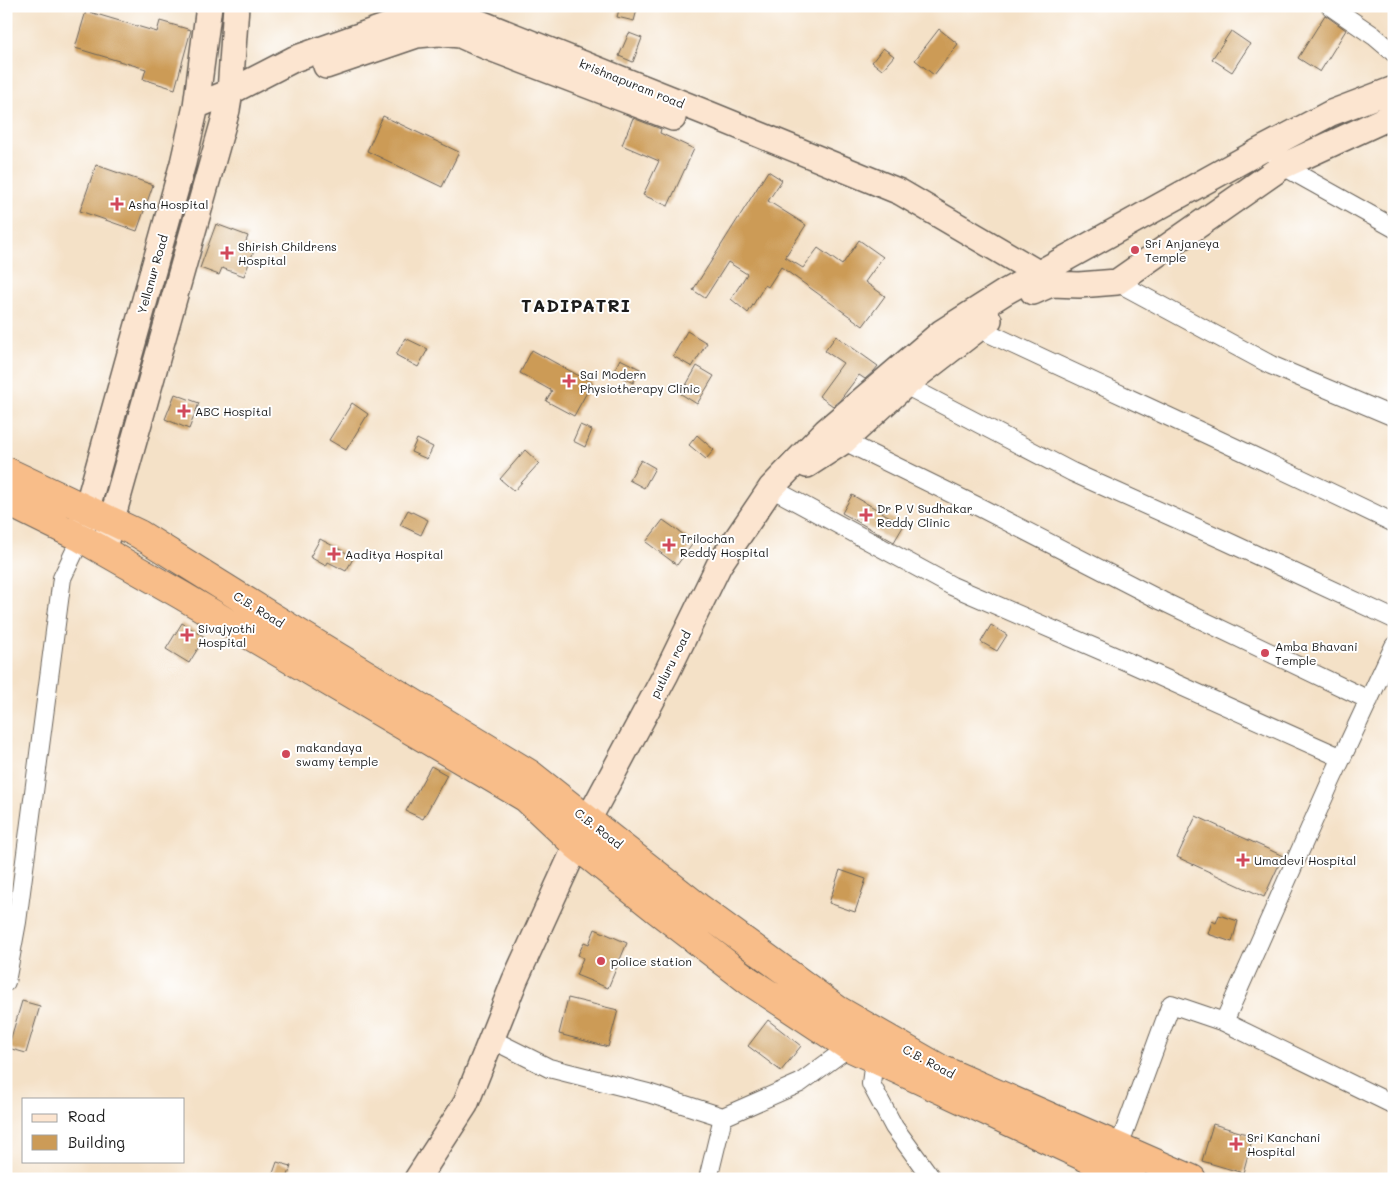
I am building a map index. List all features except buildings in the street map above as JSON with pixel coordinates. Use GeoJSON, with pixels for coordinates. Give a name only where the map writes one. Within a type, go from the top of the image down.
{"type":"FeatureCollection","features":[{"type":"Feature","properties":{"kind":"highway","name":"C.B. Road"},"geometry":{"type":"LineString","coordinates":[[6,471],[139,534],[530,774],[698,907],[830,1004],[881,1049]]}},
{"type":"Feature","properties":{"kind":"highway"},"geometry":{"type":"LineString","coordinates":[[6,502],[92,545],[198,605],[526,798],[577,846],[749,981],[849,1047],[881,1049],[1121,1165],[1192,1179]]}},
{"type":"Feature","properties":{"kind":"main road","name":"Yellanur Road"},"geometry":{"type":"LineString","coordinates":[[92,545],[87,508],[183,163],[194,115],[210,6]]}},
{"type":"Feature","properties":{"kind":"main road"},"geometry":{"type":"LineString","coordinates":[[92,545],[113,521],[229,101],[236,6]]}},
{"type":"Feature","properties":{"kind":"main road","name":"krishnapuram road"},"geometry":{"type":"LineString","coordinates":[[194,115],[302,74],[417,35],[439,33],[460,35],[892,205],[964,243],[1033,284]]}},
{"type":"Feature","properties":{"kind":"main road"},"geometry":{"type":"LineString","coordinates":[[771,488],[826,431],[942,332],[1033,284],[1263,149],[1331,113],[1394,89]]}},
{"type":"Feature","properties":{"kind":"main road"},"geometry":{"type":"LineString","coordinates":[[771,488],[844,441],[906,385],[1033,284],[1079,285],[1117,282],[1283,166],[1394,115]]}},
{"type":"Feature","properties":{"kind":"main road","name":"putluru road"},"geometry":{"type":"LineString","coordinates":[[419,1178],[465,1105],[515,980],[588,820],[666,674],[719,565],[771,488]]}},
{"type":"Feature","properties":{"kind":"street"},"geometry":{"type":"LineString","coordinates":[[1330,6],[1374,36],[1394,53]]}},
{"type":"Feature","properties":{"kind":"street"},"geometry":{"type":"LineString","coordinates":[[1263,149],[1283,166],[1394,228]]}},
{"type":"Feature","properties":{"kind":"street"},"geometry":{"type":"LineString","coordinates":[[1117,282],[1271,365],[1394,417]]}},
{"type":"Feature","properties":{"kind":"street"},"geometry":{"type":"LineString","coordinates":[[978,328],[1148,408],[1284,469],[1394,522]]}},
{"type":"Feature","properties":{"kind":"street"},"geometry":{"type":"LineString","coordinates":[[906,385],[1072,472],[1394,619]]}},
{"type":"Feature","properties":{"kind":"street"},"geometry":{"type":"LineString","coordinates":[[844,441],[981,508],[1162,601],[1369,700]]}},
{"type":"Feature","properties":{"kind":"street"},"geometry":{"type":"LineString","coordinates":[[771,488],[952,586],[1342,758]]}},
{"type":"Feature","properties":{"kind":"street"},"geometry":{"type":"LineString","coordinates":[[6,982],[17,922],[62,578],[92,545]]}},
{"type":"Feature","properties":{"kind":"street"},"geometry":{"type":"LineString","coordinates":[[1224,1022],[1394,646]]}},
{"type":"Feature","properties":{"kind":"street"},"geometry":{"type":"LineString","coordinates":[[1121,1165],[1171,1004],[1224,1022],[1394,1105]]}},
{"type":"Feature","properties":{"kind":"street"},"geometry":{"type":"LineString","coordinates":[[492,1039],[548,1068],[648,1093],[723,1117],[800,1083],[849,1047]]}},
{"type":"Feature","properties":{"kind":"street"},"geometry":{"type":"LineString","coordinates":[[881,1049],[870,1084],[894,1127],[932,1179]]}},
{"type":"Feature","properties":{"kind":"street"},"geometry":{"type":"LineString","coordinates":[[708,1179],[723,1117]]}},
{"type":"Feature","properties":{"kind":"place","name":"Asha Hospital"},"geometry":{"type":"Point","coordinates":[117,204]}},
{"type":"Feature","properties":{"kind":"place","name":"Sri Anjaneya Temple"},"geometry":{"type":"Point","coordinates":[1135,250]}},
{"type":"Feature","properties":{"kind":"place","name":"Shirish Childrens Hospital"},"geometry":{"type":"Point","coordinates":[227,253]}},
{"type":"Feature","properties":{"kind":"place","name":"Sai Modern Physiotherapy Clinic"},"geometry":{"type":"Point","coordinates":[569,381]}},
{"type":"Feature","properties":{"kind":"place","name":"ABC Hospital"},"geometry":{"type":"Point","coordinates":[184,411]}},
{"type":"Feature","properties":{"kind":"place","name":"Dr P V Sudhakar Reddy Clinic"},"geometry":{"type":"Point","coordinates":[866,515]}},
{"type":"Feature","properties":{"kind":"place","name":"Trilochan Reddy Hospital"},"geometry":{"type":"Point","coordinates":[669,545]}},
{"type":"Feature","properties":{"kind":"place","name":"Aaditya Hospital"},"geometry":{"type":"Point","coordinates":[334,554]}},
{"type":"Feature","properties":{"kind":"place","name":"Sivajyothi Hospital"},"geometry":{"type":"Point","coordinates":[187,635]}},
{"type":"Feature","properties":{"kind":"place","name":"Amba Bhavani Temple"},"geometry":{"type":"Point","coordinates":[1265,653]}},
{"type":"Feature","properties":{"kind":"place","name":"makandaya swamy temple"},"geometry":{"type":"Point","coordinates":[286,754]}},
{"type":"Feature","properties":{"kind":"place","name":"Umadevi Hospital"},"geometry":{"type":"Point","coordinates":[1243,860]}},
{"type":"Feature","properties":{"kind":"place","name":"police station"},"geometry":{"type":"Point","coordinates":[601,961]}},
{"type":"Feature","properties":{"kind":"place","name":"Sri Kanchani Hospital"},"geometry":{"type":"Point","coordinates":[1236,1144]}},
{"type":"Feature","properties":{"kind":"district","name":"TADIPATRI"},"geometry":{"type":"Point","coordinates":[576,305]}}]}
